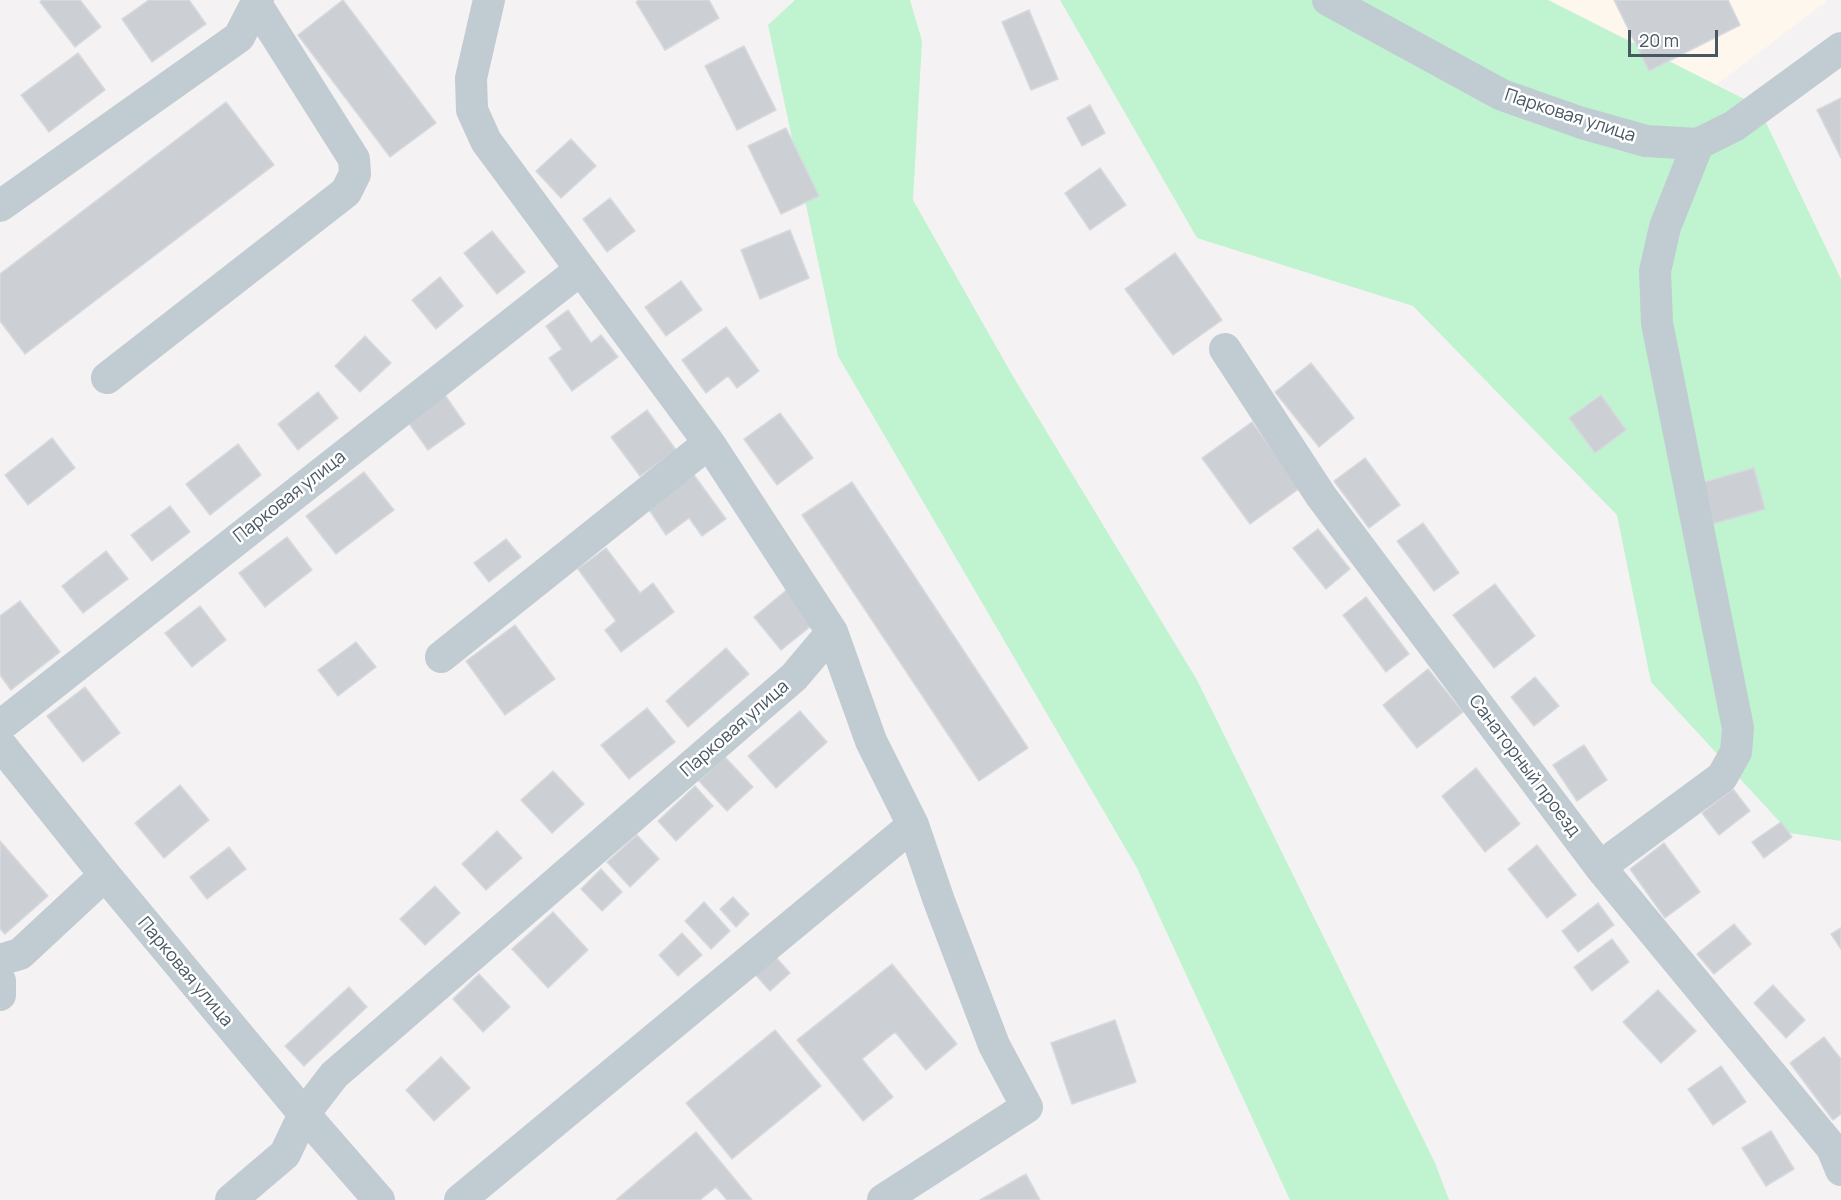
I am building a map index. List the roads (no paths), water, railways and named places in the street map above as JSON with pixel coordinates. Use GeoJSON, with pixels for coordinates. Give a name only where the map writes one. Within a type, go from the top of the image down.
{"type":"FeatureCollection","features":[{"type":"Feature","properties":{"kind":"street"},"geometry":{"type":"LineString","coordinates":[[489,0],[471,78],[472,110],[486,141],[709,443],[832,632],[871,741],[914,825],[939,901],[994,1045],[1027,1107],[883,1200]]}},
{"type":"Feature","properties":{"kind":"street","name":"Парковая улица"},"geometry":{"type":"LineString","coordinates":[[1328,0],[1502,95],[1582,123],[1646,141],[1698,144],[1734,126],[1841,48]]}},
{"type":"Feature","properties":{"kind":"street"},"geometry":{"type":"LineString","coordinates":[[0,206],[239,37],[257,2]]}},
{"type":"Feature","properties":{"kind":"street"},"geometry":{"type":"LineString","coordinates":[[107,378],[346,192],[355,174],[354,159],[257,2]]}},
{"type":"Feature","properties":{"kind":"street"},"geometry":{"type":"LineString","coordinates":[[1600,867],[1722,777],[1736,753],[1738,728],[1657,323],[1655,271],[1665,227],[1698,144]]}},
{"type":"Feature","properties":{"kind":"street","name":"Парковая улица"},"geometry":{"type":"LineString","coordinates":[[0,726],[580,270]]}},
{"type":"Feature","properties":{"kind":"street","name":"Санаторный проезд"},"geometry":{"type":"LineString","coordinates":[[1225,349],[1321,496],[1600,867],[1832,1148],[1841,1170]]}},
{"type":"Feature","properties":{"kind":"street"},"geometry":{"type":"LineString","coordinates":[[441,657],[709,443]]}},
{"type":"Feature","properties":{"kind":"street","name":"Парковая улица"},"geometry":{"type":"LineString","coordinates":[[304,1114],[334,1075],[794,677],[832,632]]}},
{"type":"Feature","properties":{"kind":"street","name":"Парковая улица"},"geometry":{"type":"LineString","coordinates":[[0,744],[105,875],[304,1114],[379,1200]]}},
{"type":"Feature","properties":{"kind":"street"},"geometry":{"type":"LineString","coordinates":[[460,1200],[914,825]]}},
{"type":"Feature","properties":{"kind":"street"},"geometry":{"type":"LineString","coordinates":[[0,960],[20,954],[105,875]]}},
{"type":"Feature","properties":{"kind":"street"},"geometry":{"type":"LineString","coordinates":[[0,981],[0,995]]}},
{"type":"Feature","properties":{"kind":"street"},"geometry":{"type":"LineString","coordinates":[[231,1200],[285,1154],[304,1114]]}}]}
